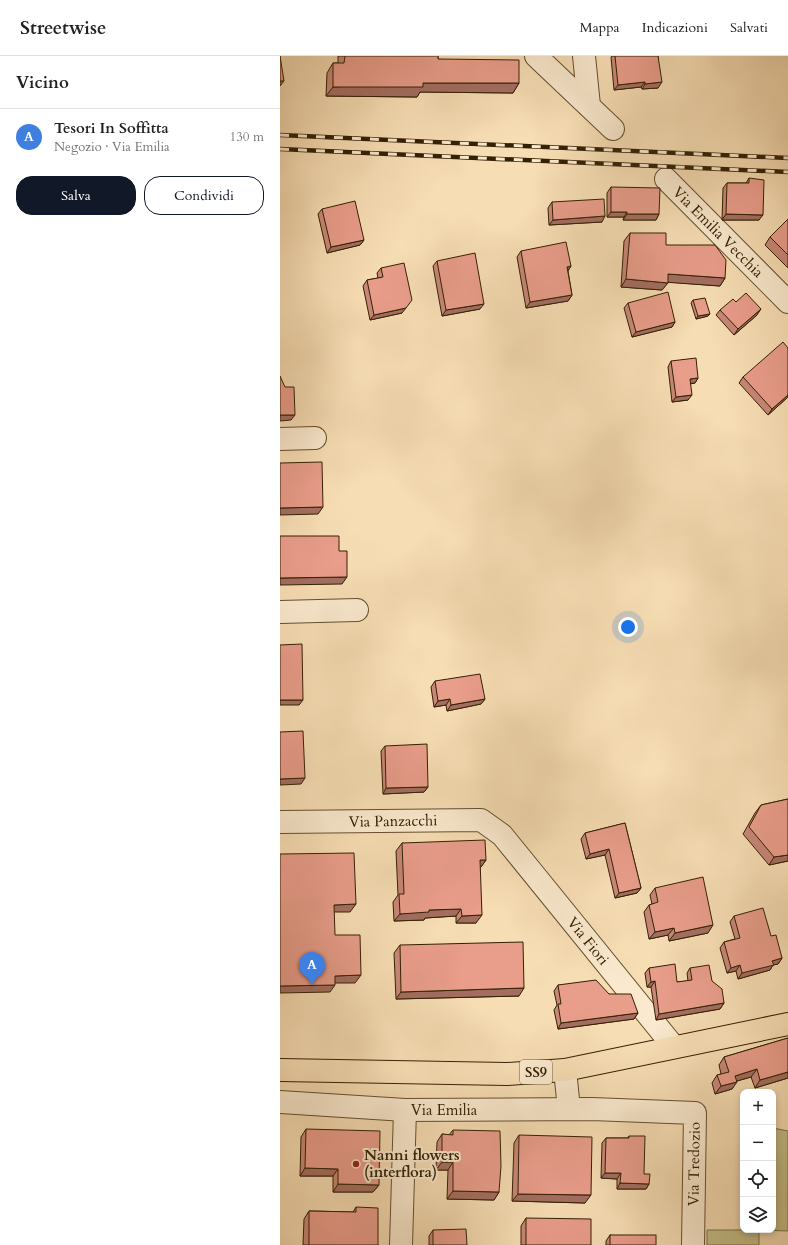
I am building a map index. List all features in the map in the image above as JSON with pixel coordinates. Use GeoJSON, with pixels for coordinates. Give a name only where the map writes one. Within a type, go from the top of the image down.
{"type":"FeatureCollection","features":[{"type":"Feature","properties":{"kind":"main road","name":"SS9"},"geometry":{"type":"LineString","coordinates":[[280,1070],[507,1074],[565,1070],[788,1024]]}},
{"type":"Feature","properties":{"kind":"street"},"geometry":{"type":"LineString","coordinates":[[536,56],[613,129]]}},
{"type":"Feature","properties":{"kind":"street"},"geometry":{"type":"LineString","coordinates":[[584,56],[589,106]]}},
{"type":"Feature","properties":{"kind":"street","name":"Via Emilia Vecchia"},"geometry":{"type":"LineString","coordinates":[[666,179],[788,302]]}},
{"type":"Feature","properties":{"kind":"street"},"geometry":{"type":"LineString","coordinates":[[280,439],[315,438]]}},
{"type":"Feature","properties":{"kind":"street"},"geometry":{"type":"LineString","coordinates":[[280,612],[357,610]]}},
{"type":"Feature","properties":{"kind":"street","name":"Via Panzacchi"},"geometry":{"type":"LineString","coordinates":[[280,822],[481,820],[502,835]]}},
{"type":"Feature","properties":{"kind":"street","name":"Via Fiori"},"geometry":{"type":"LineString","coordinates":[[502,835],[674,1047]]}},
{"type":"Feature","properties":{"kind":"street"},"geometry":{"type":"LineString","coordinates":[[565,1070],[569,1109]]}},
{"type":"Feature","properties":{"kind":"street","name":"Via Emilia"},"geometry":{"type":"LineString","coordinates":[[280,1102],[405,1110],[569,1109]]}},
{"type":"Feature","properties":{"kind":"street","name":"Via Tredozio"},"geometry":{"type":"LineString","coordinates":[[569,1109],[695,1113],[693,1245]]}},
{"type":"Feature","properties":{"kind":"street"},"geometry":{"type":"LineString","coordinates":[[401,1245],[405,1110]]}},
{"type":"Feature","properties":{"kind":"shaded area"},"geometry":{"type":"Polygon","coordinates":[[[776,1129],[788,1131],[788,1231],[776,1231],[776,1129]]]}},
{"type":"Feature","properties":{"kind":"shaded area"},"geometry":{"type":"Polygon","coordinates":[[[707,1230],[740,1230],[740,1233],[759,1233],[759,1245],[707,1245],[707,1230]]]}},
{"type":"Feature","properties":{"kind":"building"},"geometry":{"type":"Polygon","coordinates":[[[280,56],[284,81],[280,81],[280,56]]]}},
{"type":"Feature","properties":{"kind":"building"},"geometry":{"type":"Polygon","coordinates":[[[345,56],[438,56],[438,59],[519,60],[519,83],[423,83],[423,87],[333,87],[333,63],[344,63],[345,56]]]}},
{"type":"Feature","properties":{"kind":"building"},"geometry":{"type":"Polygon","coordinates":[[[615,56],[658,56],[662,82],[618,85],[615,56]]]}},
{"type":"Feature","properties":{"kind":"building"},"geometry":{"type":"Polygon","coordinates":[[[749,178],[764,180],[763,215],[726,214],[727,183],[749,183],[749,178]]]}},
{"type":"Feature","properties":{"kind":"building"},"geometry":{"type":"Polygon","coordinates":[[[611,187],[660,188],[659,214],[627,214],[627,212],[611,212],[611,187]]]}},
{"type":"Feature","properties":{"kind":"building"},"geometry":{"type":"Polygon","coordinates":[[[604,199],[605,216],[553,220],[552,202],[604,199]]]}},
{"type":"Feature","properties":{"kind":"building"},"geometry":{"type":"Polygon","coordinates":[[[355,201],[364,240],[331,247],[322,209],[355,201]]]}},
{"type":"Feature","properties":{"kind":"building"},"geometry":{"type":"Polygon","coordinates":[[[788,219],[788,255],[770,237],[788,219]]]}},
{"type":"Feature","properties":{"kind":"building"},"geometry":{"type":"Polygon","coordinates":[[[630,233],[666,233],[666,245],[715,245],[726,260],[725,278],[668,274],[668,283],[626,279],[630,233]]]}},
{"type":"Feature","properties":{"kind":"building"},"geometry":{"type":"Polygon","coordinates":[[[566,242],[571,266],[567,267],[572,295],[530,302],[521,251],[566,242]]]}},
{"type":"Feature","properties":{"kind":"building"},"geometry":{"type":"Polygon","coordinates":[[[475,253],[484,304],[446,310],[437,261],[475,253]]]}},
{"type":"Feature","properties":{"kind":"building"},"geometry":{"type":"Polygon","coordinates":[[[404,263],[412,300],[406,308],[374,315],[367,280],[383,277],[381,268],[404,263]]]}},
{"type":"Feature","properties":{"kind":"building"},"geometry":{"type":"Polygon","coordinates":[[[668,292],[675,322],[636,332],[628,303],[668,292]]]}},
{"type":"Feature","properties":{"kind":"building"},"geometry":{"type":"Polygon","coordinates":[[[746,293],[761,309],[738,329],[720,310],[733,299],[736,302],[746,293]]]}},
{"type":"Feature","properties":{"kind":"building"},"geometry":{"type":"Polygon","coordinates":[[[705,298],[710,314],[698,316],[693,300],[705,298]]]}},
{"type":"Feature","properties":{"kind":"building"},"geometry":{"type":"Polygon","coordinates":[[[783,342],[788,348],[788,395],[772,409],[743,377],[783,342]]]}},
{"type":"Feature","properties":{"kind":"building"},"geometry":{"type":"Polygon","coordinates":[[[696,358],[698,378],[690,379],[692,395],[676,397],[671,361],[696,358]]]}},
{"type":"Feature","properties":{"kind":"building"},"geometry":{"type":"Polygon","coordinates":[[[280,376],[285,387],[294,387],[295,415],[280,415],[280,376]]]}},
{"type":"Feature","properties":{"kind":"building"},"geometry":{"type":"Polygon","coordinates":[[[322,462],[323,507],[280,508],[280,463],[322,462]]]}},
{"type":"Feature","properties":{"kind":"building"},"geometry":{"type":"Polygon","coordinates":[[[280,536],[339,536],[339,551],[347,551],[347,577],[280,578],[280,536]]]}},
{"type":"Feature","properties":{"kind":"building"},"geometry":{"type":"Polygon","coordinates":[[[302,644],[303,700],[280,700],[280,645],[302,644]]]}},
{"type":"Feature","properties":{"kind":"building"},"geometry":{"type":"Polygon","coordinates":[[[480,674],[485,699],[451,705],[450,699],[438,701],[435,681],[480,674]]]}},
{"type":"Feature","properties":{"kind":"building"},"geometry":{"type":"Polygon","coordinates":[[[303,731],[305,778],[280,779],[280,732],[303,731]]]}},
{"type":"Feature","properties":{"kind":"building"},"geometry":{"type":"Polygon","coordinates":[[[427,744],[428,787],[386,788],[385,746],[427,744]]]}},
{"type":"Feature","properties":{"kind":"building"},"geometry":{"type":"Polygon","coordinates":[[[788,799],[788,855],[774,857],[749,827],[761,805],[788,799]]]}},
{"type":"Feature","properties":{"kind":"building"},"geometry":{"type":"Polygon","coordinates":[[[625,823],[641,888],[619,893],[609,849],[590,854],[585,833],[625,823]]]}},
{"type":"Feature","properties":{"kind":"building"},"geometry":{"type":"Polygon","coordinates":[[[485,840],[486,860],[480,860],[482,915],[462,916],[461,909],[429,910],[429,912],[400,914],[399,894],[404,894],[402,843],[485,840]]]}},
{"type":"Feature","properties":{"kind":"building"},"geometry":{"type":"Polygon","coordinates":[[[354,853],[356,904],[334,905],[335,935],[360,935],[361,975],[335,976],[335,985],[280,986],[280,854],[354,853]]]}},
{"type":"Feature","properties":{"kind":"building"},"geometry":{"type":"Polygon","coordinates":[[[703,877],[713,925],[675,933],[674,928],[655,932],[649,905],[658,902],[655,888],[703,877]]]}},
{"type":"Feature","properties":{"kind":"building"},"geometry":{"type":"Polygon","coordinates":[[[763,908],[771,936],[776,935],[782,958],[772,961],[774,965],[742,973],[740,965],[731,968],[724,942],[740,938],[734,916],[763,908]]]}},
{"type":"Feature","properties":{"kind":"building"},"geometry":{"type":"Polygon","coordinates":[[[523,942],[524,988],[401,992],[400,945],[523,942]]]}},
{"type":"Feature","properties":{"kind":"building"},"geometry":{"type":"Polygon","coordinates":[[[675,964],[677,982],[692,980],[690,968],[709,965],[712,981],[722,989],[724,1003],[659,1014],[655,981],[651,982],[649,968],[675,964]]]}},
{"type":"Feature","properties":{"kind":"building"},"geometry":{"type":"Polygon","coordinates":[[[596,980],[609,994],[631,994],[638,1013],[561,1023],[558,1004],[561,1004],[558,985],[596,980]]]}},
{"type":"Feature","properties":{"kind":"building"},"geometry":{"type":"Polygon","coordinates":[[[788,1038],[788,1072],[760,1080],[757,1069],[735,1076],[737,1082],[721,1086],[717,1075],[729,1072],[724,1057],[788,1038]]]}},
{"type":"Feature","properties":{"kind":"building"},"geometry":{"type":"Polygon","coordinates":[[[306,1129],[380,1131],[379,1185],[338,1184],[338,1169],[305,1168],[306,1129]]]}},
{"type":"Feature","properties":{"kind":"building"},"geometry":{"type":"Polygon","coordinates":[[[453,1130],[500,1131],[501,1166],[499,1192],[453,1191],[453,1162],[442,1162],[442,1134],[453,1135],[453,1130]]]}},
{"type":"Feature","properties":{"kind":"building"},"geometry":{"type":"Polygon","coordinates":[[[519,1135],[592,1137],[591,1195],[518,1194],[519,1135]]]}},
{"type":"Feature","properties":{"kind":"building"},"geometry":{"type":"Polygon","coordinates":[[[629,1136],[645,1136],[644,1174],[650,1174],[649,1184],[620,1183],[621,1173],[605,1173],[606,1138],[629,1138],[629,1136]]]}},
{"type":"Feature","properties":{"kind":"building"},"geometry":{"type":"Polygon","coordinates":[[[356,1207],[378,1208],[378,1245],[309,1245],[309,1211],[356,1212],[356,1207]]]}},
{"type":"Feature","properties":{"kind":"building"},"geometry":{"type":"Polygon","coordinates":[[[526,1218],[591,1219],[591,1245],[526,1245],[526,1218]]]}},
{"type":"Feature","properties":{"kind":"building"},"geometry":{"type":"Polygon","coordinates":[[[466,1229],[467,1245],[433,1245],[433,1230],[466,1229]]]}},
{"type":"Feature","properties":{"kind":"building"},"geometry":{"type":"Polygon","coordinates":[[[610,1235],[656,1235],[656,1245],[610,1245],[610,1235]]]}},
{"type":"Feature","properties":{"kind":"railway"},"geometry":{"type":"LineString","coordinates":[[280,135],[788,158]]}},
{"type":"Feature","properties":{"kind":"railway"},"geometry":{"type":"LineString","coordinates":[[280,149],[788,172]]}},
{"type":"Feature","properties":{"kind":"place","name":"Tesori In Soffitta"},"geometry":{"type":"Point","coordinates":[312,985]}},
{"type":"Feature","properties":{"kind":"place","name":"Nanni flowers (interflora)"},"geometry":{"type":"Point","coordinates":[356,1164]}}]}
